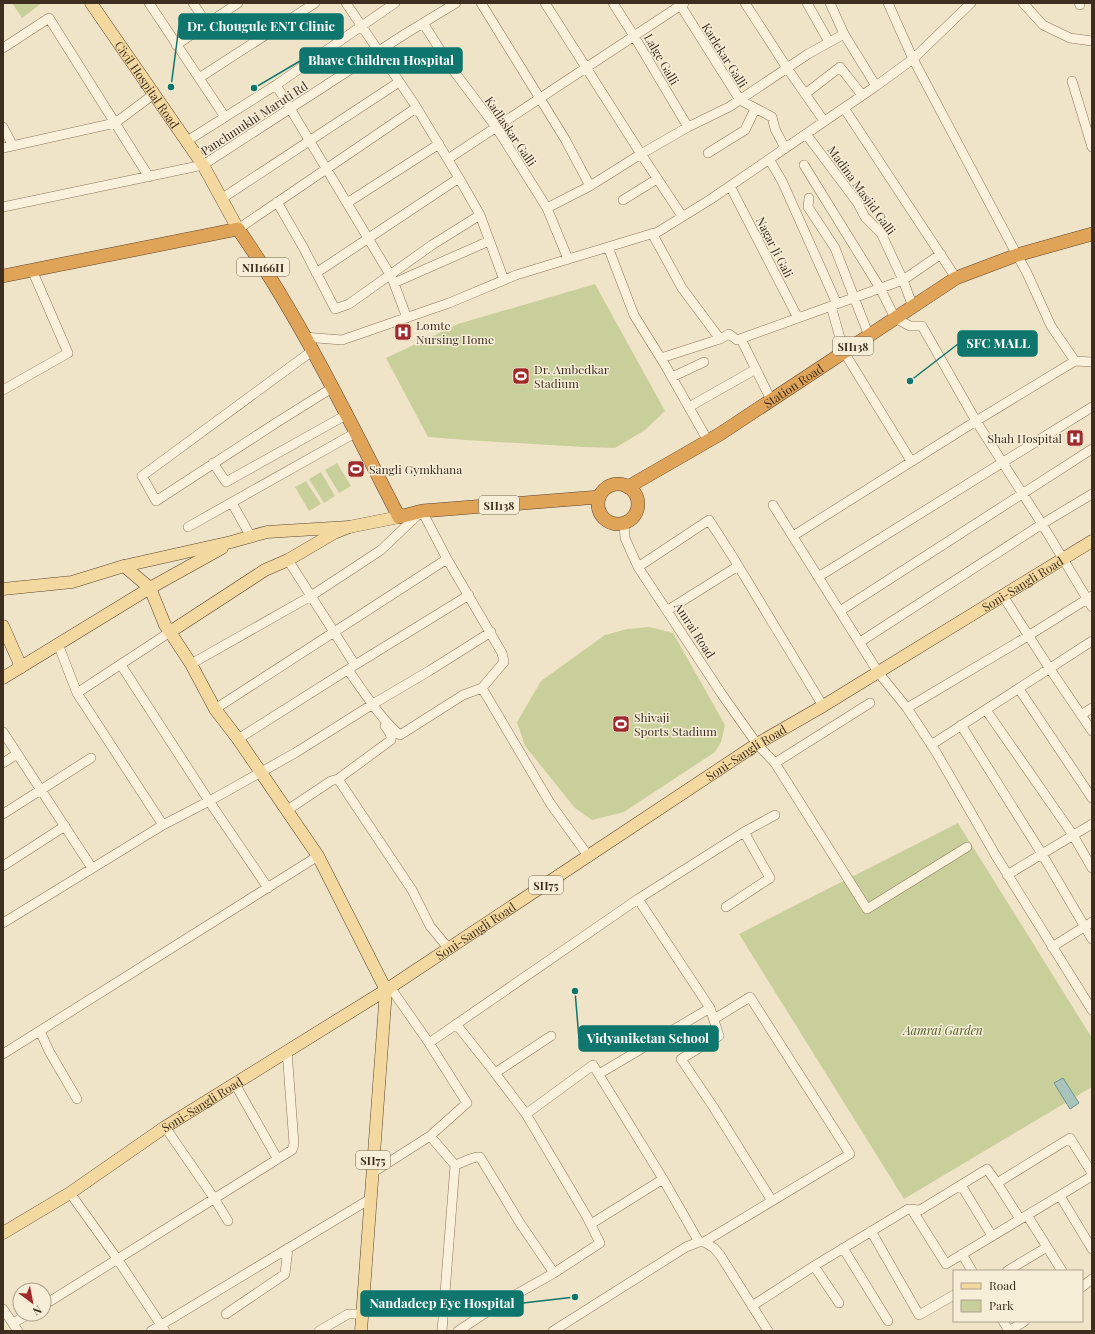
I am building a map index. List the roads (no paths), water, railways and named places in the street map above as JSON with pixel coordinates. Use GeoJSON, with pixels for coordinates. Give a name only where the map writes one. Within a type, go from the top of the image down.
{"type":"FeatureCollection","features":[{"type":"Feature","properties":{"kind":"highway"},"geometry":{"type":"LineString","coordinates":[[3,276],[238,229]]}},
{"type":"Feature","properties":{"kind":"highway","name":"NH166H"},"geometry":{"type":"LineString","coordinates":[[238,229],[260,260],[312,351],[399,517]]}},
{"type":"Feature","properties":{"kind":"highway","name":"Station Road"},"geometry":{"type":"LineString","coordinates":[[628,487],[708,440],[771,400],[956,278],[1017,255],[1092,234]]}},
{"type":"Feature","properties":{"kind":"highway"},"geometry":{"type":"LineString","coordinates":[[615,484],[622,484],[628,487],[633,491],[638,502],[637,508],[631,519],[624,524],[613,524],[606,521],[598,510],[597,503],[602,490],[615,484]]}},
{"type":"Feature","properties":{"kind":"highway","name":"SH138"},"geometry":{"type":"LineString","coordinates":[[399,517],[422,511],[599,497]]}},
{"type":"Feature","properties":{"kind":"main road","name":"Civil Hospital Road"},"geometry":{"type":"LineString","coordinates":[[91,3],[203,165],[238,229]]}},
{"type":"Feature","properties":{"kind":"main road"},"geometry":{"type":"LineString","coordinates":[[3,589],[72,582],[124,566],[231,542],[268,532],[349,527],[399,517]]}},
{"type":"Feature","properties":{"kind":"main road"},"geometry":{"type":"LineString","coordinates":[[170,632],[265,570],[288,560],[334,533],[349,527]]}},
{"type":"Feature","properties":{"kind":"main road","name":"Soni-Sangli Road"},"geometry":{"type":"LineString","coordinates":[[3,1233],[70,1193],[166,1127],[449,949],[757,744],[823,706],[1092,541]]}},
{"type":"Feature","properties":{"kind":"main road"},"geometry":{"type":"LineString","coordinates":[[3,678],[150,588],[231,542]]}},
{"type":"Feature","properties":{"kind":"main road"},"geometry":{"type":"LineString","coordinates":[[124,566],[150,588],[165,625],[191,664],[215,709],[238,738],[286,811],[318,856],[388,988]]}},
{"type":"Feature","properties":{"kind":"main road"},"geometry":{"type":"LineString","coordinates":[[3,626],[21,667]]}},
{"type":"Feature","properties":{"kind":"main road","name":"SH75"},"geometry":{"type":"LineString","coordinates":[[361,1331],[372,1173],[388,988]]}},
{"type":"Feature","properties":{"kind":"street"},"geometry":{"type":"LineString","coordinates":[[149,3],[225,117]]}},
{"type":"Feature","properties":{"kind":"street"},"geometry":{"type":"LineString","coordinates":[[194,3],[207,24]]}},
{"type":"Feature","properties":{"kind":"street"},"geometry":{"type":"LineString","coordinates":[[176,45],[238,3]]}},
{"type":"Feature","properties":{"kind":"street"},"geometry":{"type":"LineString","coordinates":[[199,78],[315,3]]}},
{"type":"Feature","properties":{"kind":"street"},"geometry":{"type":"LineString","coordinates":[[346,3],[416,108],[459,178],[480,215],[504,280]]}},
{"type":"Feature","properties":{"kind":"street"},"geometry":{"type":"LineString","coordinates":[[186,141],[276,86],[395,3]]}},
{"type":"Feature","properties":{"kind":"street","name":"Panchmukhi Maruti Rd"},"geometry":{"type":"LineString","coordinates":[[203,165],[456,3]]}},
{"type":"Feature","properties":{"kind":"street"},"geometry":{"type":"LineString","coordinates":[[481,3],[565,139],[590,186]]}},
{"type":"Feature","properties":{"kind":"street"},"geometry":{"type":"LineString","coordinates":[[545,3],[682,216]]}},
{"type":"Feature","properties":{"kind":"street","name":"Lalge Galli"},"geometry":{"type":"LineString","coordinates":[[613,3],[688,127]]}},
{"type":"Feature","properties":{"kind":"street"},"geometry":{"type":"LineString","coordinates":[[745,3],[787,68],[824,121]]}},
{"type":"Feature","properties":{"kind":"street"},"geometry":{"type":"LineString","coordinates":[[807,3],[829,42]]}},
{"type":"Feature","properties":{"kind":"street"},"geometry":{"type":"LineString","coordinates":[[830,3],[844,34],[876,86]]}},
{"type":"Feature","properties":{"kind":"street"},"geometry":{"type":"LineString","coordinates":[[888,3],[913,59],[1027,273],[1051,326],[1075,361]]}},
{"type":"Feature","properties":{"kind":"street"},"geometry":{"type":"LineString","coordinates":[[304,337],[342,340],[449,303],[516,275],[654,234],[730,186],[876,86],[913,59],[971,3]]}},
{"type":"Feature","properties":{"kind":"street"},"geometry":{"type":"LineString","coordinates":[[1023,3],[1043,25],[1070,38],[1092,41]]}},
{"type":"Feature","properties":{"kind":"street"},"geometry":{"type":"LineString","coordinates":[[448,159],[681,4]]}},
{"type":"Feature","properties":{"kind":"street","name":"Karlekar Galli"},"geometry":{"type":"LineString","coordinates":[[681,4],[740,100],[772,118],[775,129],[785,148]]}},
{"type":"Feature","properties":{"kind":"street"},"geometry":{"type":"LineString","coordinates":[[3,48],[49,18],[149,177]]}},
{"type":"Feature","properties":{"kind":"street","name":"Kadlaskar Galli"},"geometry":{"type":"LineString","coordinates":[[423,23],[453,70],[496,128],[547,208],[568,259]]}},
{"type":"Feature","properties":{"kind":"street"},"geometry":{"type":"LineString","coordinates":[[547,208],[590,186],[688,127],[729,107],[808,54],[844,34]]}},
{"type":"Feature","properties":{"kind":"street"},"geometry":{"type":"LineString","coordinates":[[805,94],[840,67],[862,95]]}},
{"type":"Feature","properties":{"kind":"street"},"geometry":{"type":"LineString","coordinates":[[1072,81],[1092,147]]}},
{"type":"Feature","properties":{"kind":"street"},"geometry":{"type":"LineString","coordinates":[[221,199],[310,142],[399,82]]}},
{"type":"Feature","properties":{"kind":"street"},"geometry":{"type":"LineString","coordinates":[[276,86],[369,238],[394,283],[407,318]]}},
{"type":"Feature","properties":{"kind":"street"},"geometry":{"type":"LineString","coordinates":[[3,148],[115,123],[154,94]]}},
{"type":"Feature","properties":{"kind":"street"},"geometry":{"type":"LineString","coordinates":[[238,229],[416,108]]}},
{"type":"Feature","properties":{"kind":"street"},"geometry":{"type":"LineString","coordinates":[[844,108],[956,278]]}},
{"type":"Feature","properties":{"kind":"street"},"geometry":{"type":"LineString","coordinates":[[708,153],[745,130],[755,109]]}},
{"type":"Feature","properties":{"kind":"street"},"geometry":{"type":"LineString","coordinates":[[3,127],[13,146]]}},
{"type":"Feature","properties":{"kind":"street","name":"Madina Masjid Galli"},"geometry":{"type":"LineString","coordinates":[[806,134],[857,202],[865,217],[881,234],[903,280],[913,306]]}},
{"type":"Feature","properties":{"kind":"street"},"geometry":{"type":"LineString","coordinates":[[347,203],[439,144]]}},
{"type":"Feature","properties":{"kind":"street"},"geometry":{"type":"LineString","coordinates":[[769,159],[782,181],[834,305],[844,352],[911,461]]}},
{"type":"Feature","properties":{"kind":"street"},"geometry":{"type":"LineString","coordinates":[[3,207],[203,165]]}},
{"type":"Feature","properties":{"kind":"street"},"geometry":{"type":"LineString","coordinates":[[804,165],[880,288],[895,318],[910,326],[922,326],[976,421],[1090,600],[907,708]]}},
{"type":"Feature","properties":{"kind":"street"},"geometry":{"type":"LineString","coordinates":[[316,273],[459,178]]}},
{"type":"Feature","properties":{"kind":"street"},"geometry":{"type":"LineString","coordinates":[[623,200],[657,179]]}},
{"type":"Feature","properties":{"kind":"street","name":"Nagar Ji Gali"},"geometry":{"type":"LineString","coordinates":[[730,186],[798,318]]}},
{"type":"Feature","properties":{"kind":"street"},"geometry":{"type":"LineString","coordinates":[[809,198],[808,207],[835,248],[869,336]]}},
{"type":"Feature","properties":{"kind":"street"},"geometry":{"type":"LineString","coordinates":[[277,202],[335,309],[349,304],[389,274],[480,215]]}},
{"type":"Feature","properties":{"kind":"street"},"geometry":{"type":"LineString","coordinates":[[653,234],[682,288],[720,339]]}},
{"type":"Feature","properties":{"kind":"street"},"geometry":{"type":"LineString","coordinates":[[394,283],[489,241]]}},
{"type":"Feature","properties":{"kind":"street"},"geometry":{"type":"LineString","coordinates":[[608,247],[634,315],[661,358],[708,440]]}},
{"type":"Feature","properties":{"kind":"street"},"geometry":{"type":"LineString","coordinates":[[661,358],[720,339],[729,334],[737,340],[741,339],[903,280],[940,254]]}},
{"type":"Feature","properties":{"kind":"street"},"geometry":{"type":"LineString","coordinates":[[3,390],[68,353],[32,270]]}},
{"type":"Feature","properties":{"kind":"street"},"geometry":{"type":"LineString","coordinates":[[741,339],[771,400]]}},
{"type":"Feature","properties":{"kind":"street"},"geometry":{"type":"LineString","coordinates":[[312,351],[142,476],[156,501],[332,388]]}},
{"type":"Feature","properties":{"kind":"street"},"geometry":{"type":"LineString","coordinates":[[793,536],[911,461],[1075,361],[1092,362]]}},
{"type":"Feature","properties":{"kind":"street"},"geometry":{"type":"LineString","coordinates":[[672,377],[704,362]]}},
{"type":"Feature","properties":{"kind":"street"},"geometry":{"type":"LineString","coordinates":[[689,408],[756,369]]}},
{"type":"Feature","properties":{"kind":"street"},"geometry":{"type":"LineString","coordinates":[[818,577],[1092,407]]}},
{"type":"Feature","properties":{"kind":"street"},"geometry":{"type":"LineString","coordinates":[[213,464],[226,482],[346,415]]}},
{"type":"Feature","properties":{"kind":"street"},"geometry":{"type":"LineString","coordinates":[[188,527],[355,433]]}},
{"type":"Feature","properties":{"kind":"street"},"geometry":{"type":"LineString","coordinates":[[840,611],[1092,449]]}},
{"type":"Feature","properties":{"kind":"street"},"geometry":{"type":"LineString","coordinates":[[860,642],[1042,524],[1092,494]]}},
{"type":"Feature","properties":{"kind":"street"},"geometry":{"type":"LineString","coordinates":[[232,503],[250,537]]}},
{"type":"Feature","properties":{"kind":"street"},"geometry":{"type":"LineString","coordinates":[[773,505],[878,672],[907,708],[931,745],[1008,875],[1092,1010]]}},
{"type":"Feature","properties":{"kind":"street"},"geometry":{"type":"LineString","coordinates":[[191,664],[311,596],[381,550],[422,511],[447,559],[491,632],[502,653],[504,662],[482,688],[463,695],[400,735],[373,704]]}},
{"type":"Feature","properties":{"kind":"street"},"geometry":{"type":"LineString","coordinates":[[638,567],[709,520],[823,706]]}},
{"type":"Feature","properties":{"kind":"street","name":"Amrai Road"},"geometry":{"type":"LineString","coordinates":[[624,524],[625,538],[638,567],[757,744],[775,763],[867,909],[967,847]]}},
{"type":"Feature","properties":{"kind":"street"},"geometry":{"type":"LineString","coordinates":[[215,709],[447,559]]}},
{"type":"Feature","properties":{"kind":"street"},"geometry":{"type":"LineString","coordinates":[[286,811],[331,781],[338,779],[391,740],[389,732],[352,668],[334,632],[288,560]]}},
{"type":"Feature","properties":{"kind":"street"},"geometry":{"type":"LineString","coordinates":[[668,610],[738,566]]}},
{"type":"Feature","properties":{"kind":"street"},"geometry":{"type":"LineString","coordinates":[[238,738],[469,595]]}},
{"type":"Feature","properties":{"kind":"street"},"geometry":{"type":"LineString","coordinates":[[1003,596],[1092,731]]}},
{"type":"Feature","properties":{"kind":"street"},"geometry":{"type":"LineString","coordinates":[[77,693],[170,632]]}},
{"type":"Feature","properties":{"kind":"street"},"geometry":{"type":"LineString","coordinates":[[3,923],[163,825],[295,753],[491,632]]}},
{"type":"Feature","properties":{"kind":"street"},"geometry":{"type":"LineString","coordinates":[[931,745],[1092,642]]}},
{"type":"Feature","properties":{"kind":"street"},"geometry":{"type":"LineString","coordinates":[[58,644],[77,693],[163,825]]}},
{"type":"Feature","properties":{"kind":"street"},"geometry":{"type":"LineString","coordinates":[[120,665],[268,888]]}},
{"type":"Feature","properties":{"kind":"street"},"geometry":{"type":"LineString","coordinates":[[482,688],[550,804],[589,857]]}},
{"type":"Feature","properties":{"kind":"street"},"geometry":{"type":"LineString","coordinates":[[1019,689],[1092,798]]}},
{"type":"Feature","properties":{"kind":"street"},"geometry":{"type":"LineString","coordinates":[[775,763],[870,703]]}},
{"type":"Feature","properties":{"kind":"street"},"geometry":{"type":"LineString","coordinates":[[1081,715],[1092,708]]}},
{"type":"Feature","properties":{"kind":"street"},"geometry":{"type":"LineString","coordinates":[[986,710],[1073,835],[1092,868]]}},
{"type":"Feature","properties":{"kind":"street"},"geometry":{"type":"LineString","coordinates":[[961,725],[1088,924],[1092,940]]}},
{"type":"Feature","properties":{"kind":"street"},"geometry":{"type":"LineString","coordinates":[[3,732],[92,868]]}},
{"type":"Feature","properties":{"kind":"street"},"geometry":{"type":"LineString","coordinates":[[3,763],[17,754]]}},
{"type":"Feature","properties":{"kind":"street"},"geometry":{"type":"LineString","coordinates":[[3,814],[90,758]]}},
{"type":"Feature","properties":{"kind":"street"},"geometry":{"type":"LineString","coordinates":[[338,779],[412,890],[430,926],[449,949]]}},
{"type":"Feature","properties":{"kind":"street"},"geometry":{"type":"LineString","coordinates":[[429,1043],[638,899],[744,832],[775,815]]}},
{"type":"Feature","properties":{"kind":"street"},"geometry":{"type":"LineString","coordinates":[[1008,875],[1092,824]]}},
{"type":"Feature","properties":{"kind":"street"},"geometry":{"type":"LineString","coordinates":[[3,866],[65,826]]}},
{"type":"Feature","properties":{"kind":"street"},"geometry":{"type":"LineString","coordinates":[[726,907],[770,878],[744,832]]}},
{"type":"Feature","properties":{"kind":"street"},"geometry":{"type":"LineString","coordinates":[[3,1054],[318,856]]}},
{"type":"Feature","properties":{"kind":"street"},"geometry":{"type":"LineString","coordinates":[[638,899],[710,1008],[719,1036],[681,1059],[714,1108],[772,1201]]}},
{"type":"Feature","properties":{"kind":"street"},"geometry":{"type":"LineString","coordinates":[[1052,947],[1088,924]]}},
{"type":"Feature","properties":{"kind":"street"},"geometry":{"type":"LineString","coordinates":[[372,1173],[430,1136],[467,1103],[429,1043],[388,988]]}},
{"type":"Feature","properties":{"kind":"street"},"geometry":{"type":"LineString","coordinates":[[553,1331],[686,1248],[702,1242],[850,1154],[750,997],[714,1019]]}},
{"type":"Feature","properties":{"kind":"street"},"geometry":{"type":"LineString","coordinates":[[599,1074],[710,1008]]}},
{"type":"Feature","properties":{"kind":"street"},"geometry":{"type":"LineString","coordinates":[[456,1024],[526,1114],[600,1243],[554,1273],[499,1304],[458,1331]]}},
{"type":"Feature","properties":{"kind":"street"},"geometry":{"type":"LineString","coordinates":[[40,1031],[77,1098]]}},
{"type":"Feature","properties":{"kind":"street"},"geometry":{"type":"LineString","coordinates":[[495,1074],[551,1036]]}},
{"type":"Feature","properties":{"kind":"street"},"geometry":{"type":"LineString","coordinates":[[52,1300],[292,1150],[294,1144],[287,1052]]}},
{"type":"Feature","properties":{"kind":"street"},"geometry":{"type":"LineString","coordinates":[[526,1114],[593,1065],[702,1242],[714,1248],[720,1255],[768,1331]]}},
{"type":"Feature","properties":{"kind":"street"},"geometry":{"type":"LineString","coordinates":[[235,1084],[277,1158]]}},
{"type":"Feature","properties":{"kind":"street"},"geometry":{"type":"LineString","coordinates":[[166,1127],[228,1220]]}},
{"type":"Feature","properties":{"kind":"street"},"geometry":{"type":"LineString","coordinates":[[430,1136],[455,1165],[442,1331]]}},
{"type":"Feature","properties":{"kind":"street"},"geometry":{"type":"LineString","coordinates":[[912,1210],[946,1264],[1060,1196],[1092,1174],[1070,1138],[997,1182]]}},
{"type":"Feature","properties":{"kind":"street"},"geometry":{"type":"LineString","coordinates":[[455,1165],[463,1163],[471,1158],[480,1157],[520,1222],[554,1273]]}},
{"type":"Feature","properties":{"kind":"street"},"geometry":{"type":"LineString","coordinates":[[752,1306],[814,1266],[908,1209],[920,1210],[987,1169],[1047,1247],[1061,1270]]}},
{"type":"Feature","properties":{"kind":"street"},"geometry":{"type":"LineString","coordinates":[[590,1224],[663,1179]]}},
{"type":"Feature","properties":{"kind":"street"},"geometry":{"type":"LineString","coordinates":[[961,1185],[992,1236]]}},
{"type":"Feature","properties":{"kind":"street"},"geometry":{"type":"LineString","coordinates":[[70,1193],[118,1260],[163,1328]]}},
{"type":"Feature","properties":{"kind":"street"},"geometry":{"type":"LineString","coordinates":[[1060,1196],[1092,1249]]}},
{"type":"Feature","properties":{"kind":"street"},"geometry":{"type":"LineString","coordinates":[[152,1331],[163,1328],[288,1248],[370,1199]]}},
{"type":"Feature","properties":{"kind":"street"},"geometry":{"type":"LineString","coordinates":[[871,1231],[919,1315],[953,1296]]}},
{"type":"Feature","properties":{"kind":"street"},"geometry":{"type":"LineString","coordinates":[[1009,1270],[1047,1247]]}},
{"type":"Feature","properties":{"kind":"street"},"geometry":{"type":"LineString","coordinates":[[226,1314],[285,1274],[288,1248]]}},
{"type":"Feature","properties":{"kind":"street"},"geometry":{"type":"LineString","coordinates":[[843,1248],[888,1321]]}},
{"type":"Feature","properties":{"kind":"street"},"geometry":{"type":"LineString","coordinates":[[962,1254],[971,1270]]}},
{"type":"Feature","properties":{"kind":"street"},"geometry":{"type":"LineString","coordinates":[[814,1266],[839,1303]]}},
{"type":"Feature","properties":{"kind":"street"},"geometry":{"type":"LineString","coordinates":[[1083,1285],[1092,1280]]}},
{"type":"Feature","properties":{"kind":"street"},"geometry":{"type":"LineString","coordinates":[[3,1310],[16,1327]]}},
{"type":"Feature","properties":{"kind":"street"},"geometry":{"type":"LineString","coordinates":[[319,1331],[348,1314],[362,1314]]}},
{"type":"Feature","properties":{"kind":"street"},"geometry":{"type":"LineString","coordinates":[[1004,1322],[1009,1331],[1023,1322]]}},
{"type":"Feature","properties":{"kind":"water"},"geometry":{"type":"Polygon","coordinates":[[[1063,1078],[1079,1103],[1070,1109],[1054,1083],[1063,1078]]]}},
{"type":"Feature","properties":{"kind":"place","name":"Dr. Chougule ENT Clinic"},"geometry":{"type":"Point","coordinates":[171,87]}},
{"type":"Feature","properties":{"kind":"place","name":"Bhave Children Hospital"},"geometry":{"type":"Point","coordinates":[254,88]}},
{"type":"Feature","properties":{"kind":"place","name":"Lomte Nursing Home"},"geometry":{"type":"Point","coordinates":[403,332]}},
{"type":"Feature","properties":{"kind":"place","name":"Dr. Ambedkar Stadium"},"geometry":{"type":"Point","coordinates":[521,376]}},
{"type":"Feature","properties":{"kind":"place","name":"SFC MALL"},"geometry":{"type":"Point","coordinates":[910,381]}},
{"type":"Feature","properties":{"kind":"place","name":"Shah Hospital"},"geometry":{"type":"Point","coordinates":[1075,438]}},
{"type":"Feature","properties":{"kind":"place","name":"Sangli Gymkhana"},"geometry":{"type":"Point","coordinates":[356,469]}},
{"type":"Feature","properties":{"kind":"place","name":"Shivaji Sports Stadium"},"geometry":{"type":"Point","coordinates":[621,724]}},
{"type":"Feature","properties":{"kind":"place","name":"Vidyaniketan School"},"geometry":{"type":"Point","coordinates":[575,991]}},
{"type":"Feature","properties":{"kind":"place","name":"Nandadeep Eye Hospital"},"geometry":{"type":"Point","coordinates":[575,1297]}},
{"type":"Feature","properties":{"kind":"park label","name":"Aamrai Garden"},"geometry":{"type":"Point","coordinates":[943,1030]}}]}
